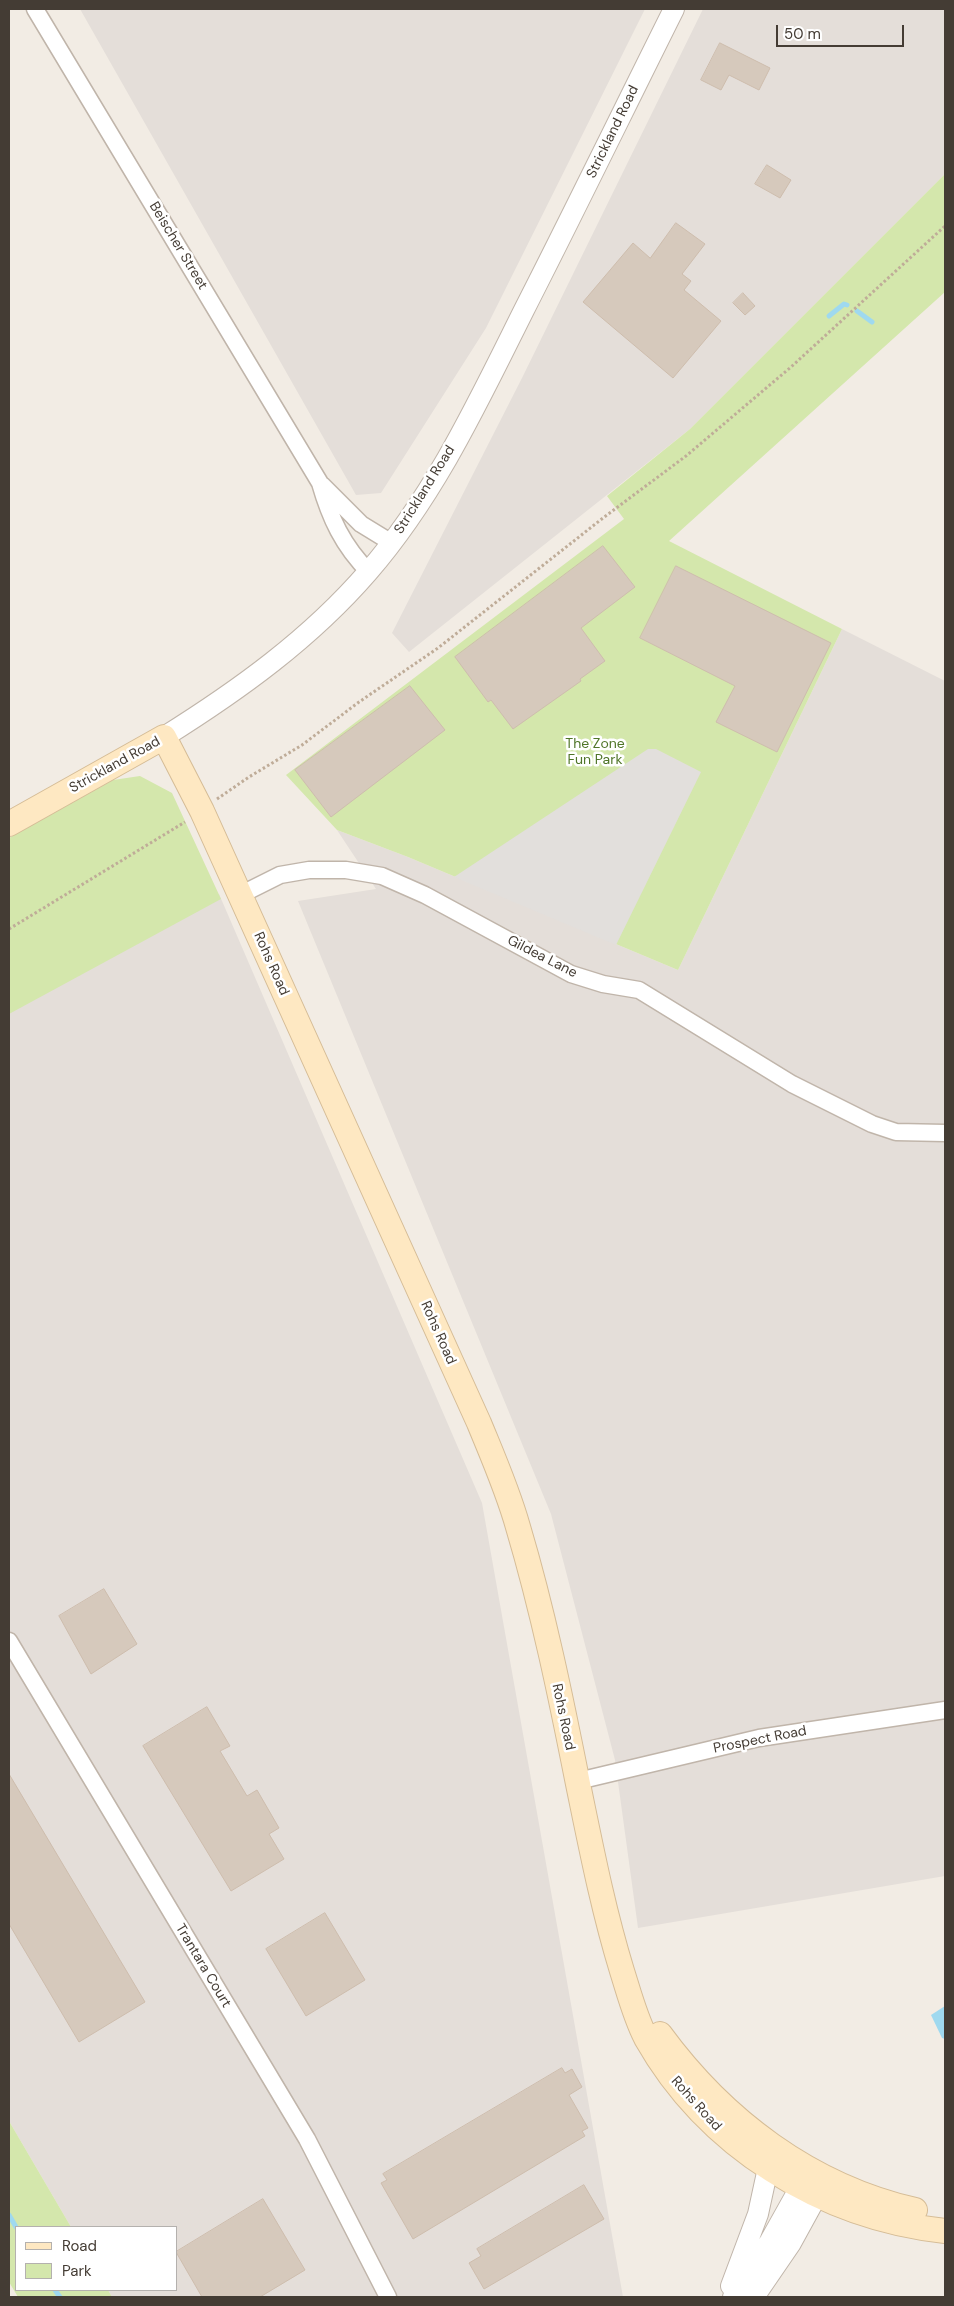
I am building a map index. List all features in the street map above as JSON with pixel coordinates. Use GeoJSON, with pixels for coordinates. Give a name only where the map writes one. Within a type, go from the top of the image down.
{"type":"FeatureCollection","features":[{"type":"Feature","properties":{"kind":"main road","name":"Rohs Road"},"geometry":{"type":"LineString","coordinates":[[164,737],[202,811],[479,1423],[503,1482],[528,1563],[578,1781],[600,1891],[633,2008],[645,2035],[661,2062],[682,2091],[726,2136],[768,2168],[813,2183]]}},
{"type":"Feature","properties":{"kind":"main road","name":"Strickland Road"},"geometry":{"type":"LineString","coordinates":[[9,824],[164,737]]}},
{"type":"Feature","properties":{"kind":"main road","name":"Rohs Road"},"geometry":{"type":"LineString","coordinates":[[619,1961],[641,2005],[656,2028],[696,2080],[725,2109],[779,2152],[813,2183]]}},
{"type":"Feature","properties":{"kind":"main road"},"geometry":{"type":"LineString","coordinates":[[813,2183],[895,2206],[945,2215]]}},
{"type":"Feature","properties":{"kind":"main road"},"geometry":{"type":"LineString","coordinates":[[813,2183],[844,2206],[888,2221],[945,2231]]}},
{"type":"Feature","properties":{"kind":"street","name":"Beischer Street"},"geometry":{"type":"LineString","coordinates":[[35,9],[320,483],[361,524],[392,543]]}},
{"type":"Feature","properties":{"kind":"street","name":"Strickland Road"},"geometry":{"type":"LineString","coordinates":[[164,737],[226,698],[279,658],[337,606],[369,572],[392,543],[463,430],[674,9]]}},
{"type":"Feature","properties":{"kind":"street","name":"Beischer Street"},"geometry":{"type":"LineString","coordinates":[[320,483],[328,511],[344,543],[369,572]]}},
{"type":"Feature","properties":{"kind":"street","name":"Gildea Lane"},"geometry":{"type":"LineString","coordinates":[[240,895],[280,876],[309,870],[355,871],[382,876],[424,894],[571,974],[603,984],[639,990],[792,1084],[872,1124],[896,1132],[945,1133]]}},
{"type":"Feature","properties":{"kind":"street","name":"Trantara Court"},"geometry":{"type":"LineString","coordinates":[[9,1641],[307,2139],[388,2297]]}},
{"type":"Feature","properties":{"kind":"street","name":"Prospect Road"},"geometry":{"type":"LineString","coordinates":[[578,1781],[759,1738],[945,1710]]}},
{"type":"Feature","properties":{"kind":"street"},"geometry":{"type":"LineString","coordinates":[[726,2297],[758,2214],[768,2168]]}},
{"type":"Feature","properties":{"kind":"street"},"geometry":{"type":"LineString","coordinates":[[733,2297],[770,2241],[813,2183]]}},
{"type":"Feature","properties":{"kind":"street"},"geometry":{"type":"LineString","coordinates":[[754,2297],[791,2243],[813,2183]]}},
{"type":"Feature","properties":{"kind":"path"},"geometry":{"type":"LineString","coordinates":[[9,929],[202,811],[241,782],[302,745],[341,715],[438,648],[603,518],[686,456],[791,367],[945,226]]}},
{"type":"Feature","properties":{"kind":"shaded area"},"geometry":{"type":"Polygon","coordinates":[[[80,9],[645,9],[486,328],[381,493],[356,495],[80,9]]]}},
{"type":"Feature","properties":{"kind":"shaded area"},"geometry":{"type":"Polygon","coordinates":[[[703,9],[945,9],[945,174],[690,429],[409,652],[392,633],[522,378],[703,9]]]}},
{"type":"Feature","properties":{"kind":"shaded area"},"geometry":{"type":"Polygon","coordinates":[[[842,629],[945,681],[945,1876],[638,1928],[615,1760],[551,1514],[298,901],[376,889],[337,830],[408,857],[678,970],[842,629]]]}},
{"type":"Feature","properties":{"kind":"shaded area"},"geometry":{"type":"Polygon","coordinates":[[[648,749],[656,749],[701,772],[616,945],[454,877],[648,749]]]}},
{"type":"Feature","properties":{"kind":"shaded area"},"geometry":{"type":"Polygon","coordinates":[[[219,894],[482,1503],[623,2297],[112,2297],[109,2291],[178,2291],[178,2226],[70,2226],[9,2121],[9,1010],[219,894]]]}},
{"type":"Feature","properties":{"kind":"green space","name":"The Zone Fun Park"},"geometry":{"type":"Polygon","coordinates":[[[945,174],[945,292],[669,541],[842,629],[678,970],[408,857],[337,830],[286,775],[624,519],[607,496],[690,429],[945,174]]]}},
{"type":"Feature","properties":{"kind":"green space"},"geometry":{"type":"Polygon","coordinates":[[[140,776],[172,793],[221,899],[9,1014],[9,838],[113,780],[140,776]]]}},
{"type":"Feature","properties":{"kind":"green space"},"geometry":{"type":"Polygon","coordinates":[[[9,2121],[70,2226],[15,2226],[15,2291],[109,2291],[112,2297],[18,2297],[9,2282],[9,2121]]]}},
{"type":"Feature","properties":{"kind":"water"},"geometry":{"type":"Polygon","coordinates":[[[945,2006],[945,2039],[942,2038],[931,2015],[945,2006]]]}},
{"type":"Feature","properties":{"kind":"building"},"geometry":{"type":"Polygon","coordinates":[[[720,43],[770,68],[759,90],[729,75],[721,90],[701,80],[720,43]]]}},
{"type":"Feature","properties":{"kind":"building"},"geometry":{"type":"Polygon","coordinates":[[[767,165],[791,180],[780,198],[755,184],[767,165]]]}},
{"type":"Feature","properties":{"kind":"building"},"geometry":{"type":"Polygon","coordinates":[[[676,223],[705,244],[682,274],[691,281],[684,290],[721,321],[673,378],[583,302],[633,243],[650,258],[676,223]]]}},
{"type":"Feature","properties":{"kind":"building"},"geometry":{"type":"Polygon","coordinates":[[[743,293],[755,306],[745,315],[733,303],[743,293]]]}},
{"type":"Feature","properties":{"kind":"building"},"geometry":{"type":"Polygon","coordinates":[[[603,546],[635,587],[581,628],[605,661],[580,679],[581,681],[513,729],[491,700],[488,702],[455,657],[603,546]]]}},
{"type":"Feature","properties":{"kind":"building"},"geometry":{"type":"Polygon","coordinates":[[[676,566],[831,643],[777,752],[716,722],[735,686],[640,638],[676,566]]]}},
{"type":"Feature","properties":{"kind":"building"},"geometry":{"type":"Polygon","coordinates":[[[410,686],[445,730],[331,817],[295,770],[410,686]]]}},
{"type":"Feature","properties":{"kind":"building"},"geometry":{"type":"Polygon","coordinates":[[[104,1589],[137,1644],[91,1674],[59,1616],[104,1589]]]}},
{"type":"Feature","properties":{"kind":"building"},"geometry":{"type":"Polygon","coordinates":[[[207,1707],[230,1746],[220,1751],[247,1796],[257,1790],[279,1828],[269,1834],[284,1859],[231,1891],[143,1746],[207,1707]]]}},
{"type":"Feature","properties":{"kind":"building"},"geometry":{"type":"Polygon","coordinates":[[[9,1774],[145,2002],[79,2042],[9,1924],[9,1774]]]}},
{"type":"Feature","properties":{"kind":"building"},"geometry":{"type":"Polygon","coordinates":[[[325,1913],[365,1980],[306,2016],[266,1949],[325,1913]]]}},
{"type":"Feature","properties":{"kind":"building"},"geometry":{"type":"Polygon","coordinates":[[[562,2068],[565,2073],[572,2069],[582,2087],[569,2095],[588,2128],[582,2131],[585,2136],[413,2239],[381,2183],[387,2180],[383,2174],[562,2068]]]}},
{"type":"Feature","properties":{"kind":"building"},"geometry":{"type":"Polygon","coordinates":[[[584,2185],[604,2219],[484,2289],[469,2263],[481,2256],[477,2249],[584,2185]]]}},
{"type":"Feature","properties":{"kind":"building"},"geometry":{"type":"Polygon","coordinates":[[[263,2199],[305,2270],[260,2297],[202,2297],[178,2255],[178,2251],[263,2199]]]}},
{"type":"Feature","properties":{"kind":"waterway"},"geometry":{"type":"LineString","coordinates":[[829,316],[844,304],[847,305]]}},
{"type":"Feature","properties":{"kind":"waterway"},"geometry":{"type":"LineString","coordinates":[[857,311],[872,322]]}},
{"type":"Feature","properties":{"kind":"waterway"},"geometry":{"type":"LineString","coordinates":[[9,2215],[15,2226]]}},
{"type":"Feature","properties":{"kind":"waterway"},"geometry":{"type":"LineString","coordinates":[[56,2291],[60,2297]]}}]}
